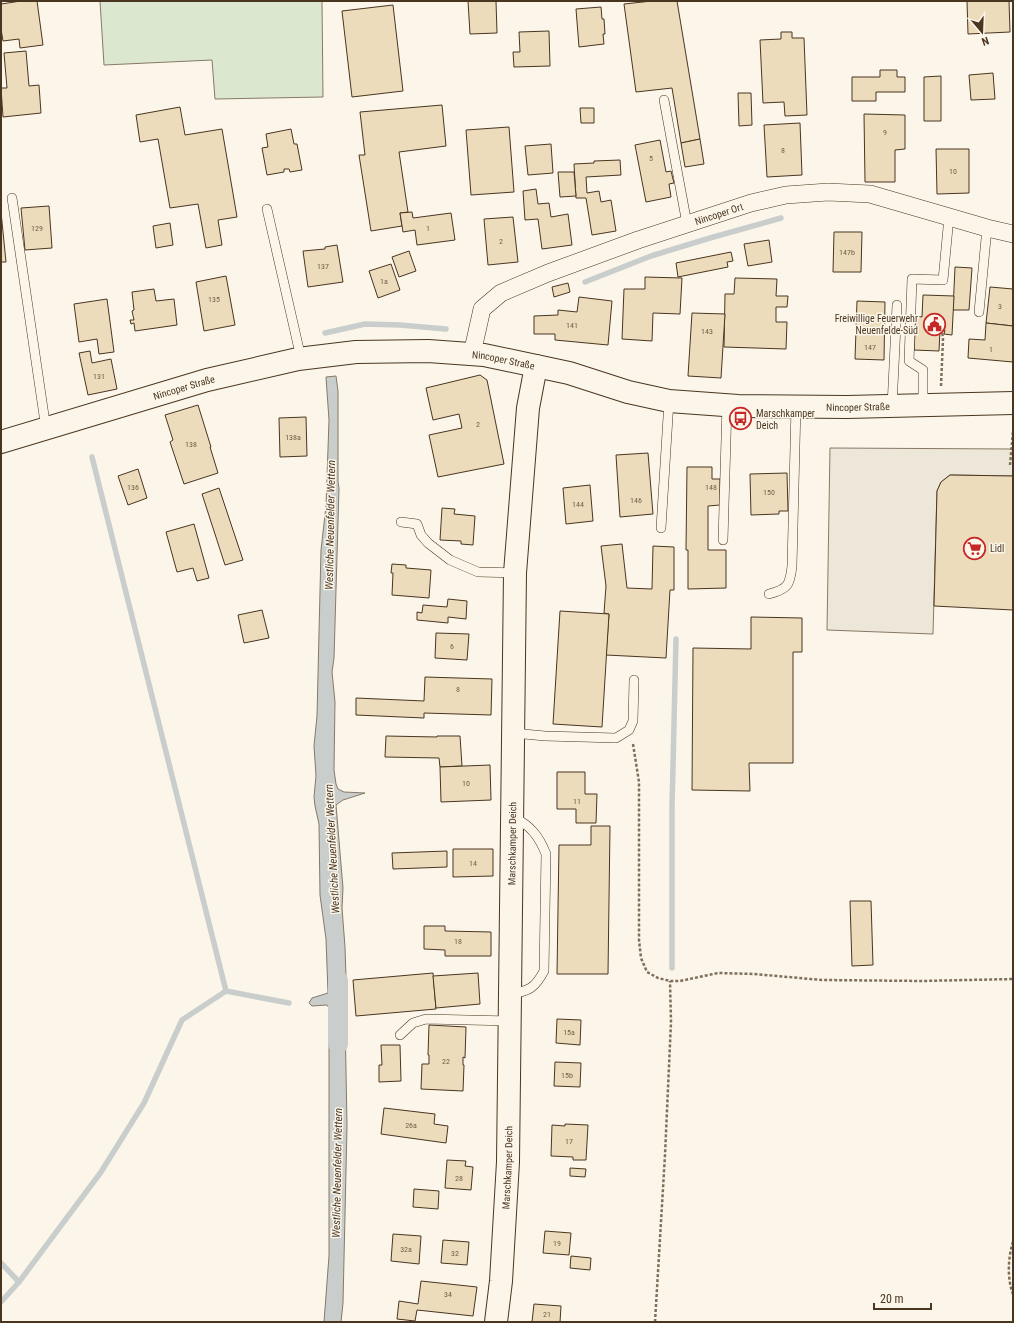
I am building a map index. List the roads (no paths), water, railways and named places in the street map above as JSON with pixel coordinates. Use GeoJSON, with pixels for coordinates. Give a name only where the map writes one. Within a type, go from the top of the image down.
{"type":"FeatureCollection","features":[{"type":"Feature","properties":{"kind":"main road","name":"Nincoper Straße"},"geometry":{"type":"LineString","coordinates":[[1,442],[207,380],[301,358],[356,352],[428,350],[472,354],[569,373],[628,392],[668,401],[727,405],[796,406],[932,406],[1013,403]]}},
{"type":"Feature","properties":{"kind":"main road","name":"Marschkamper Deich"},"geometry":{"type":"LineString","coordinates":[[496,1322],[501,1281],[508,1162],[516,573],[528,408],[536,366]]}},
{"type":"Feature","properties":{"kind":"street","name":"Nincoper Ort"},"geometry":{"type":"LineString","coordinates":[[472,354],[482,309],[501,293],[548,273],[638,240],[751,203],[786,195],[828,192],[870,194],[949,218],[1013,234]]}},
{"type":"Feature","properties":{"kind":"lane"},"geometry":{"type":"LineString","coordinates":[[664,100],[687,224]]}},
{"type":"Feature","properties":{"kind":"lane"},"geometry":{"type":"LineString","coordinates":[[12,198],[46,429]]}},
{"type":"Feature","properties":{"kind":"lane"},"geometry":{"type":"LineString","coordinates":[[267,209],[301,358]]}},
{"type":"Feature","properties":{"kind":"lane"},"geometry":{"type":"LineString","coordinates":[[932,406],[923,370],[909,361],[912,279],[943,280],[949,218]]}},
{"type":"Feature","properties":{"kind":"lane"},"geometry":{"type":"LineString","coordinates":[[979,312],[987,228]]}},
{"type":"Feature","properties":{"kind":"lane"},"geometry":{"type":"LineString","coordinates":[[892,406],[898,305]]}},
{"type":"Feature","properties":{"kind":"lane"},"geometry":{"type":"LineString","coordinates":[[661,528],[668,401]]}},
{"type":"Feature","properties":{"kind":"lane"},"geometry":{"type":"LineString","coordinates":[[723,540],[727,405]]}},
{"type":"Feature","properties":{"kind":"lane"},"geometry":{"type":"LineString","coordinates":[[769,594],[782,591],[791,581],[796,406]]}},
{"type":"Feature","properties":{"kind":"lane"},"geometry":{"type":"LineString","coordinates":[[401,522],[418,524],[421,535],[428,543],[450,560],[478,572],[516,573]]}},
{"type":"Feature","properties":{"kind":"lane"},"geometry":{"type":"LineString","coordinates":[[513,733],[546,736],[616,738],[629,730],[633,721],[634,680]]}},
{"type":"Feature","properties":{"kind":"lane"},"geometry":{"type":"LineString","coordinates":[[511,994],[521,993],[536,985],[544,971],[546,854],[541,842],[533,832],[524,822],[512,816]]}},
{"type":"Feature","properties":{"kind":"lane"},"geometry":{"type":"LineString","coordinates":[[400,1035],[413,1023],[426,1020],[510,1020]]}},
{"type":"Feature","properties":{"kind":"water"},"geometry":{"type":"Polygon","coordinates":[[[336,376],[338,391],[339,488],[334,658],[332,672],[335,702],[334,770],[338,789],[344,792],[365,793],[343,800],[336,805],[343,888],[342,908],[347,1007],[329,1008],[327,1005],[312,1006],[309,1003],[312,998],[328,993],[326,939],[320,895],[319,824],[314,797],[316,776],[314,746],[317,716],[321,550],[326,506],[329,420],[326,377],[336,376]]]}},
{"type":"Feature","properties":{"kind":"water"},"geometry":{"type":"Polygon","coordinates":[[[345,1016],[347,1126],[343,1303],[341,1322],[324,1322],[329,1256],[329,1017],[345,1016]]]}},
{"type":"Feature","properties":{"kind":"waterway"},"geometry":{"type":"LineString","coordinates":[[585,282],[651,256],[781,218]]}},
{"type":"Feature","properties":{"kind":"waterway","name":"Westliche Neuenfelder Wettern"},"geometry":{"type":"LineString","coordinates":[[325,333],[365,324],[446,329]]}},
{"type":"Feature","properties":{"kind":"waterway"},"geometry":{"type":"LineString","coordinates":[[92,457],[226,991],[289,1003]]}},
{"type":"Feature","properties":{"kind":"waterway"},"geometry":{"type":"LineString","coordinates":[[672,968],[672,808],[676,639]]}},
{"type":"Feature","properties":{"kind":"waterway","name":"Westliche Neuenfelder Wettern"},"geometry":{"type":"LineString","coordinates":[[338,980],[338,1044]]}},
{"type":"Feature","properties":{"kind":"waterway"},"geometry":{"type":"LineString","coordinates":[[1,1302],[19,1282],[101,1172],[144,1103],[182,1020],[226,991]]}},
{"type":"Feature","properties":{"kind":"waterway"},"geometry":{"type":"LineString","coordinates":[[1,1263],[19,1282]]}},
{"type":"Feature","properties":{"kind":"place","name":"Freiwillige Feuerwehr Neuenfelde-Süd"},"geometry":{"type":"Point","coordinates":[934,324]}},
{"type":"Feature","properties":{"kind":"place","name":"Marschkamper Deich"},"geometry":{"type":"Point","coordinates":[741,419]}},
{"type":"Feature","properties":{"kind":"place","name":"Lidl"},"geometry":{"type":"Point","coordinates":[974,548]}}]}
